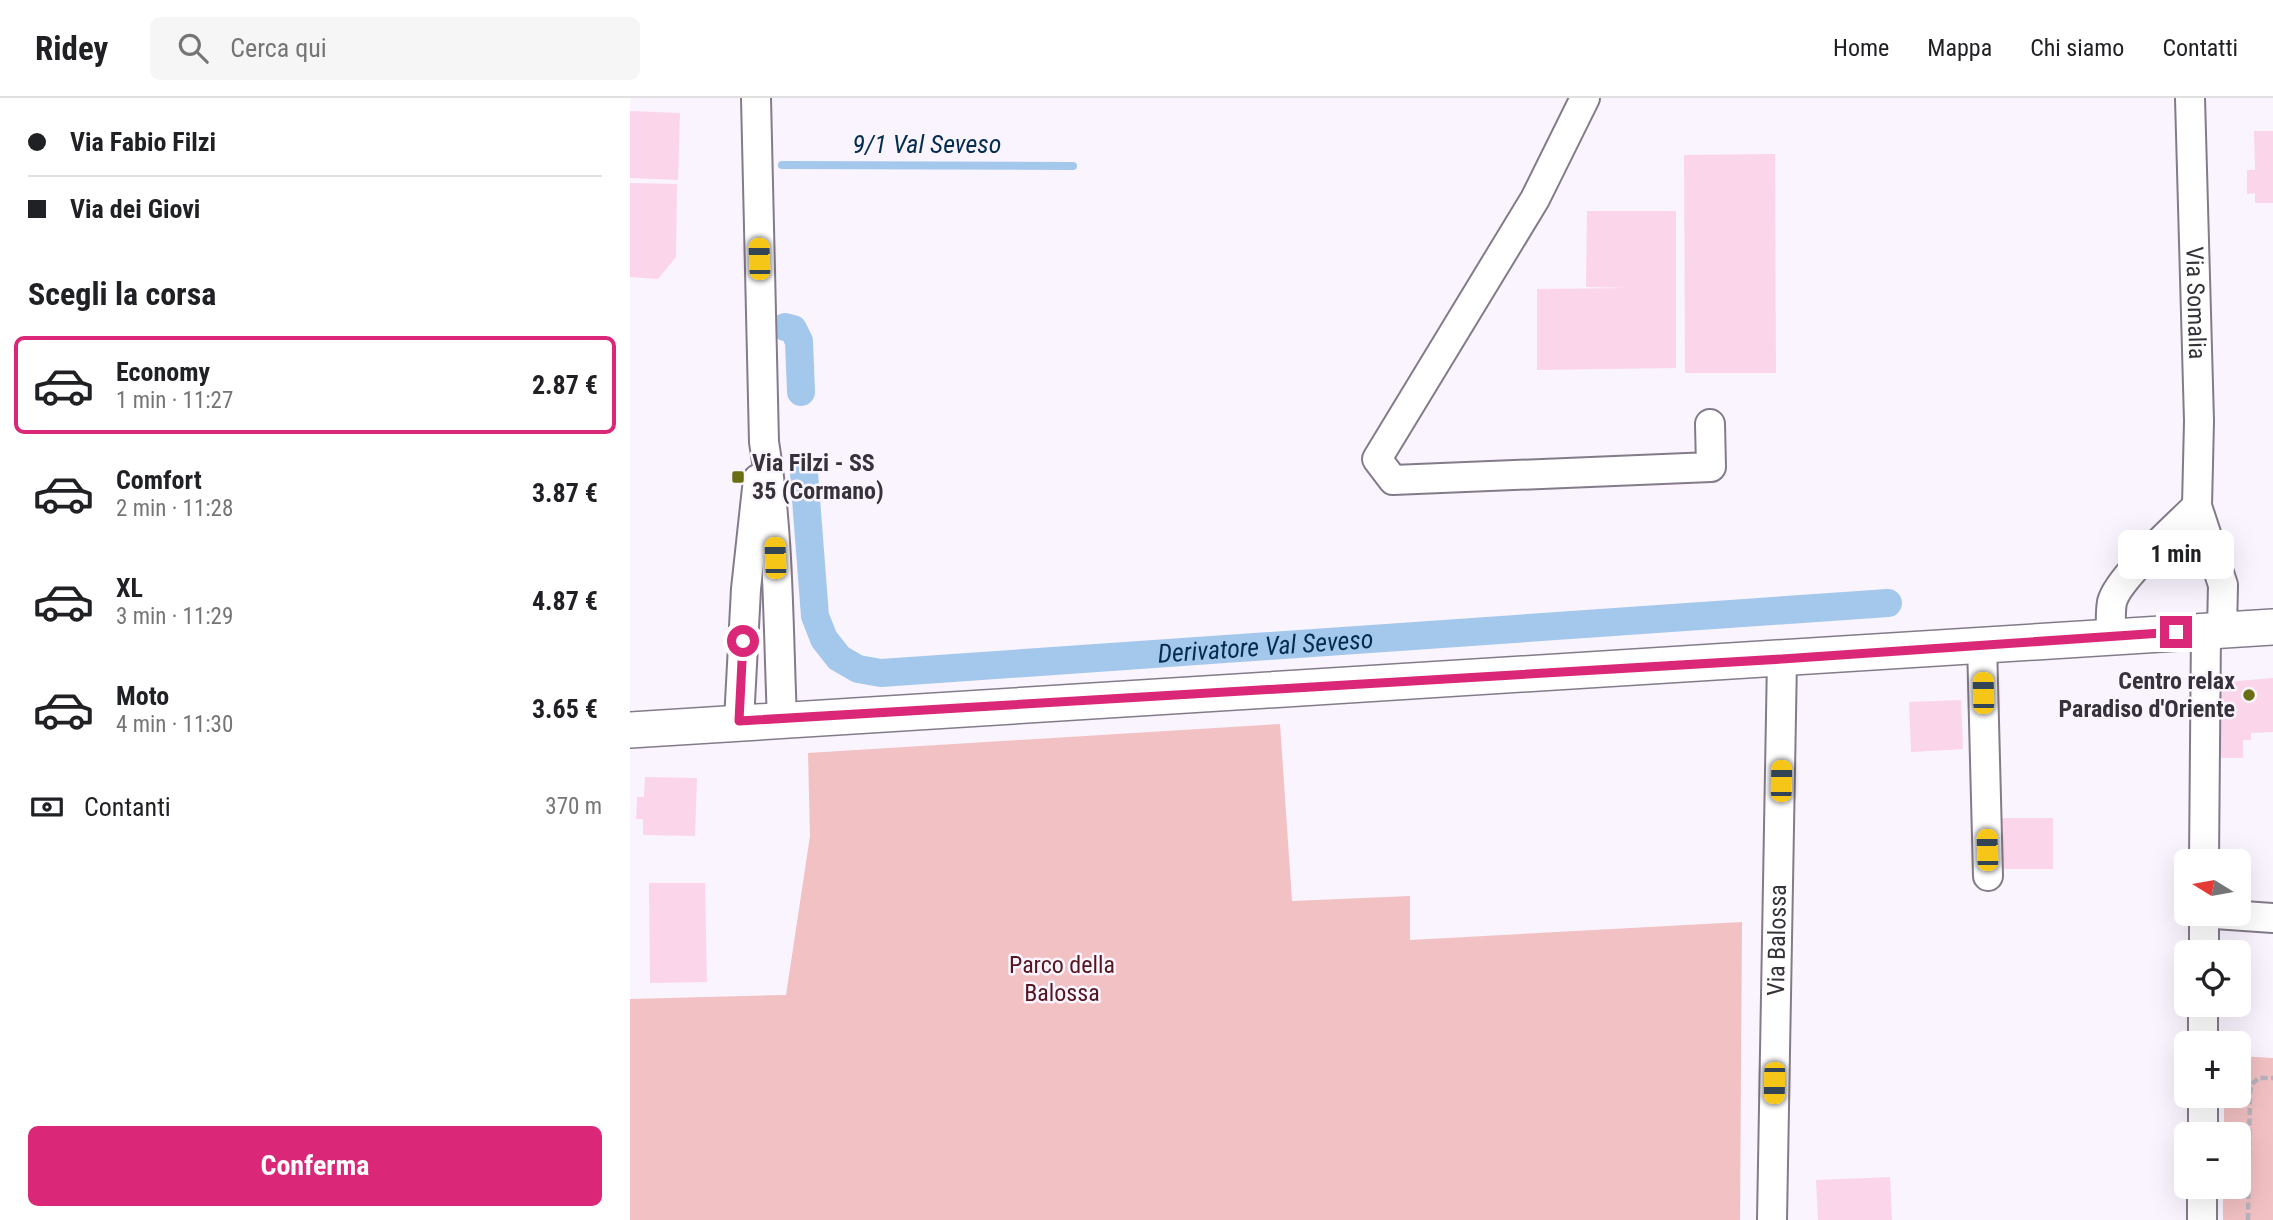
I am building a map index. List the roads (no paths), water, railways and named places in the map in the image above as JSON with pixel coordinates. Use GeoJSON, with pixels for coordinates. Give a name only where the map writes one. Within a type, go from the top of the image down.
{"type":"FeatureCollection","features":[{"type":"Feature","properties":{"kind":"main road"},"geometry":{"type":"LineString","coordinates":[[630,730],[739,721],[2273,627]]}},
{"type":"Feature","properties":{"kind":"street"},"geometry":{"type":"LineString","coordinates":[[755,98],[764,442],[775,532],[782,719]]}},
{"type":"Feature","properties":{"kind":"street"},"geometry":{"type":"LineString","coordinates":[[1584,98],[1535,199],[1377,458],[1393,480],[1711,467],[1710,424]]}},
{"type":"Feature","properties":{"kind":"street","name":"Via Somalia"},"geometry":{"type":"LineString","coordinates":[[2190,98],[2199,421],[2197,506],[2223,585],[2214,630],[2205,849]]}},
{"type":"Feature","properties":{"kind":"street"},"geometry":{"type":"LineString","coordinates":[[739,721],[746,589],[764,442]]}},
{"type":"Feature","properties":{"kind":"street"},"geometry":{"type":"LineString","coordinates":[[2111,636],[2112,604],[2116,593],[2138,566],[2197,506]]}},
{"type":"Feature","properties":{"kind":"street"},"geometry":{"type":"LineString","coordinates":[[1982,644],[1987,876]]}},
{"type":"Feature","properties":{"kind":"street","name":"Via Balossa"},"geometry":{"type":"LineString","coordinates":[[1772,1220],[1782,659]]}},
{"type":"Feature","properties":{"kind":"street"},"geometry":{"type":"LineString","coordinates":[[2251,916],[2273,918]]}},
{"type":"Feature","properties":{"kind":"street"},"geometry":{"type":"LineString","coordinates":[[2202,1199],[2202,1220]]}},
{"type":"Feature","properties":{"kind":"waterway","name":"9/1 Val Seveso"},"geometry":{"type":"LineString","coordinates":[[782,165],[1073,166]]}},
{"type":"Feature","properties":{"kind":"waterway","name":"Derivatore Val Seveso"},"geometry":{"type":"LineString","coordinates":[[785,327],[793,329],[799,341],[801,392]]}},
{"type":"Feature","properties":{"kind":"waterway","name":"Derivatore Val Seveso"},"geometry":{"type":"LineString","coordinates":[[804,473],[815,616],[824,639],[839,658],[858,669],[881,673],[1888,603]]}},
{"type":"Feature","properties":{"kind":"place","name":"Via Filzi - SS 35 (Cormano)"},"geometry":{"type":"Point","coordinates":[738,477]}},
{"type":"Feature","properties":{"kind":"place","name":"Centro relax Paradiso d'Oriente"},"geometry":{"type":"Point","coordinates":[2249,695]}},
{"type":"Feature","properties":{"kind":"park label","name":"Parco della Balossa"},"geometry":{"type":"Point","coordinates":[1062,979]}}]}
